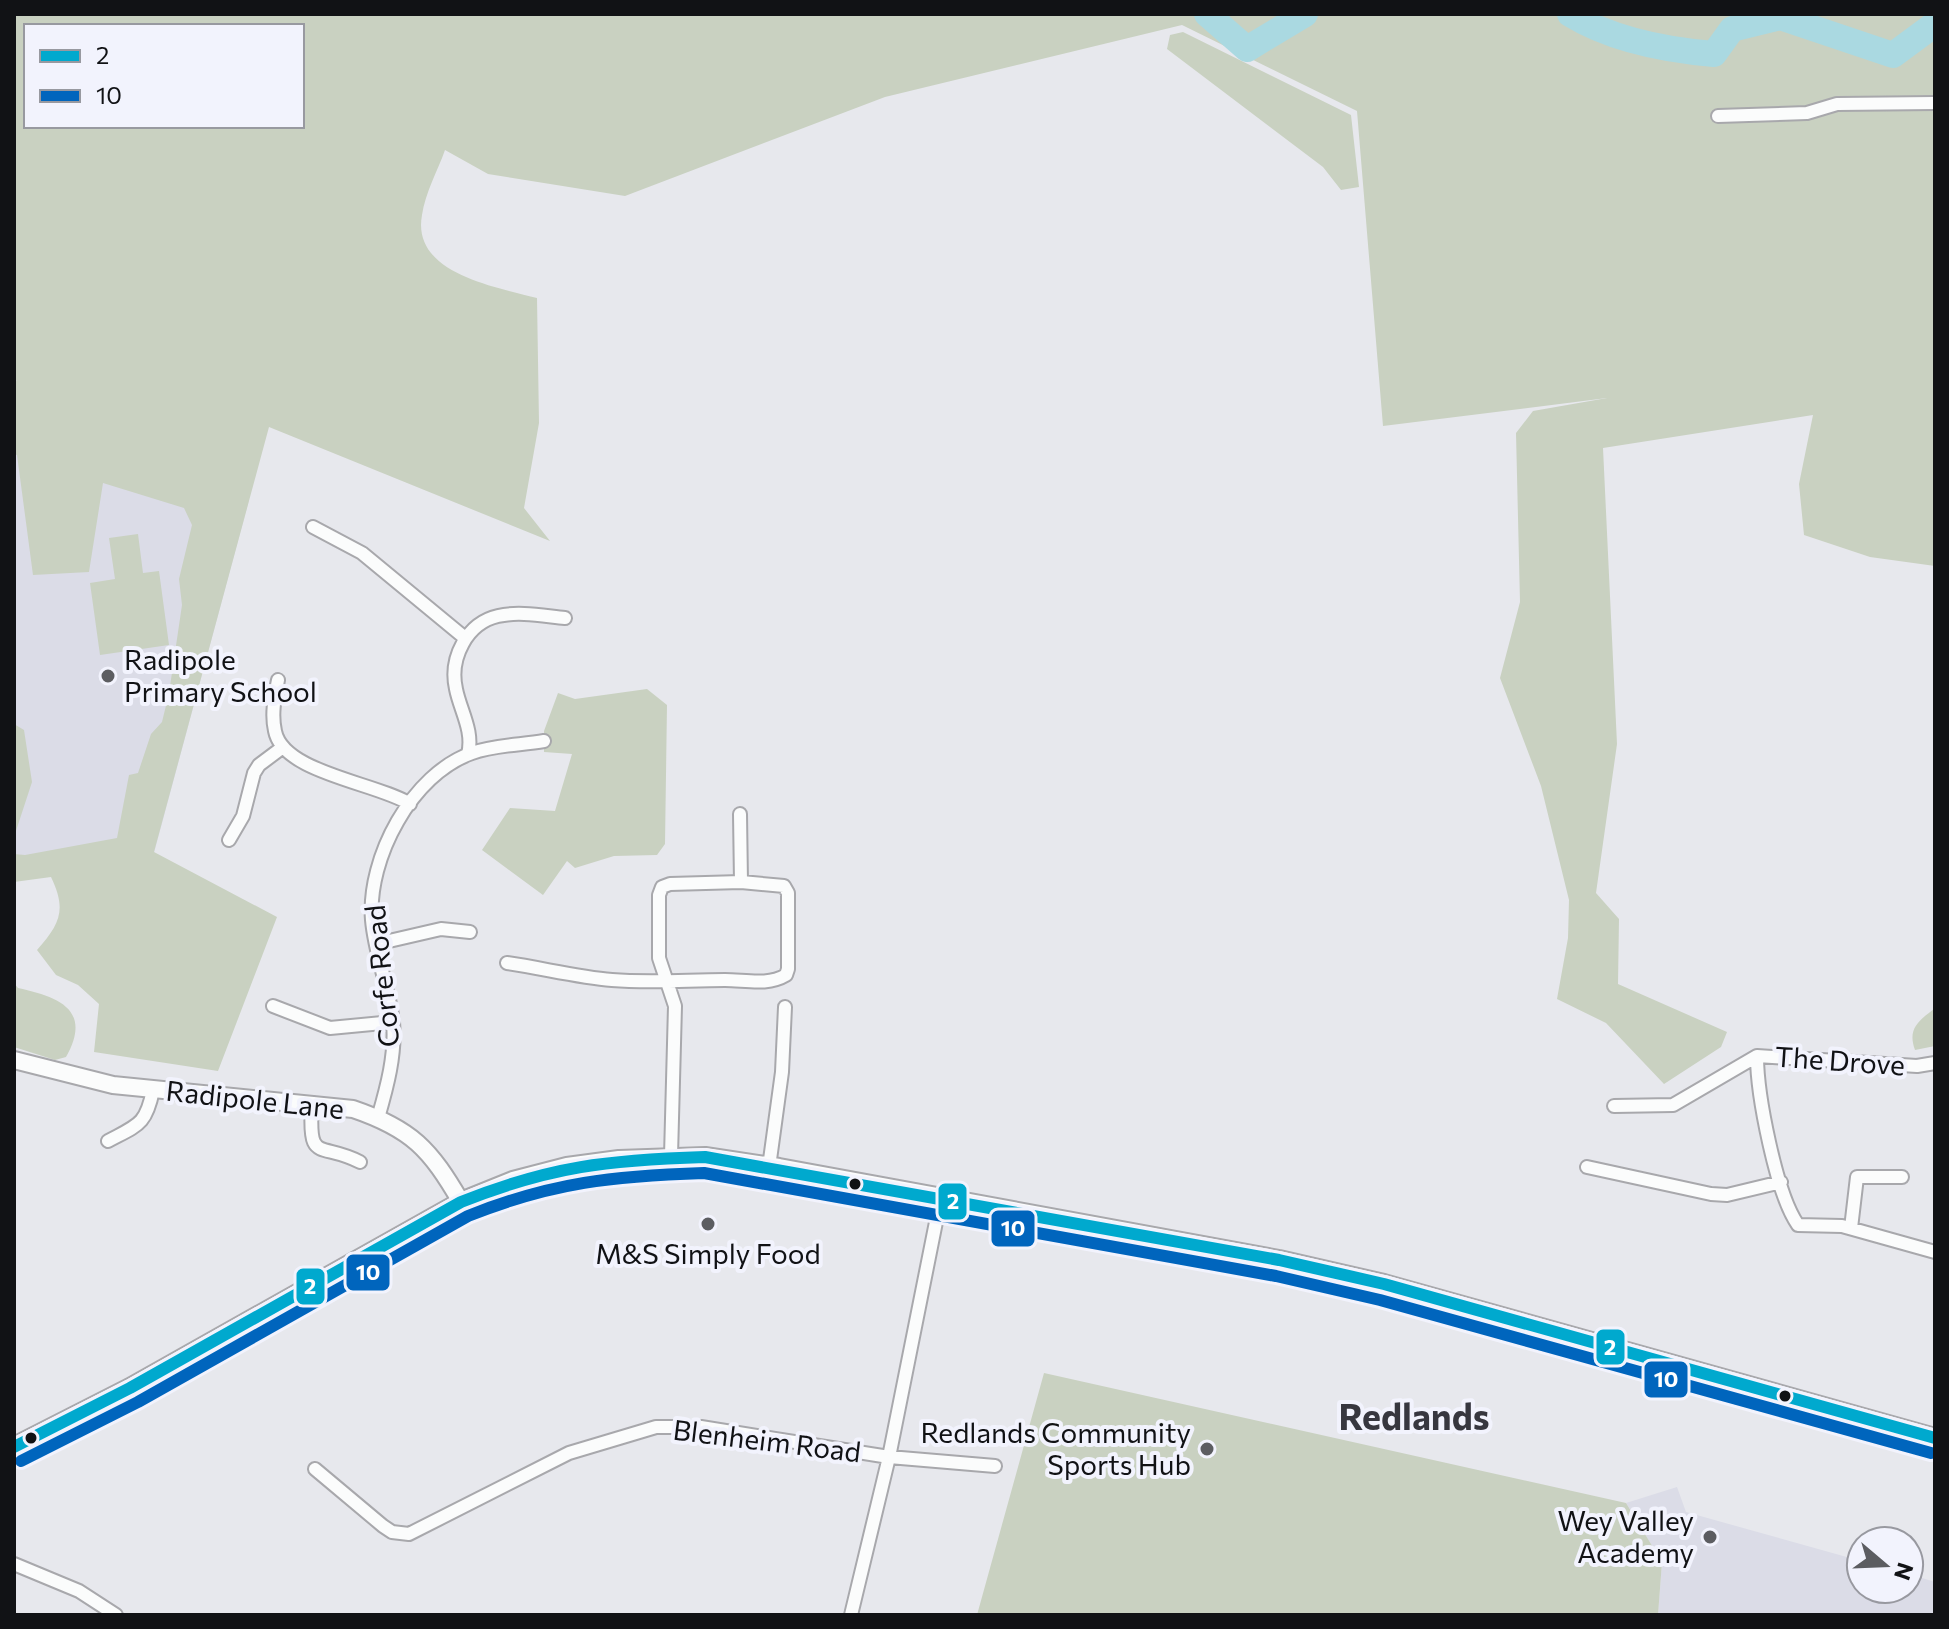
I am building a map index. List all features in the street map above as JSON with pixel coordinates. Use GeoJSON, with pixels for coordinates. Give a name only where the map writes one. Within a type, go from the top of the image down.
{"type":"FeatureCollection","features":[{"type":"Feature","properties":{"kind":"main road"},"geometry":{"type":"LineString","coordinates":[[14,1447],[130,1388],[330,1277],[414,1225],[461,1202],[513,1181],[567,1167],[671,1156],[769,1167],[1279,1260],[1384,1284],[1935,1438]]}},
{"type":"Feature","properties":{"kind":"street"},"geometry":{"type":"LineString","coordinates":[[1718,116],[1807,113],[1837,104],[1935,103]]}},
{"type":"Feature","properties":{"kind":"street"},"geometry":{"type":"LineString","coordinates":[[313,527],[362,553],[465,638]]}},
{"type":"Feature","properties":{"kind":"street"},"geometry":{"type":"LineString","coordinates":[[468,754],[471,742],[454,676],[459,650],[465,638],[494,617],[565,618]]}},
{"type":"Feature","properties":{"kind":"street"},"geometry":{"type":"LineString","coordinates":[[278,680],[275,732],[283,747],[318,769],[410,804]]}},
{"type":"Feature","properties":{"kind":"street","name":"Corfe Road"},"geometry":{"type":"LineString","coordinates":[[378,1118],[393,1050],[393,1022],[376,944],[371,898],[376,872],[393,828],[410,804],[441,771],[468,754],[544,741]]}},
{"type":"Feature","properties":{"kind":"street"},"geometry":{"type":"LineString","coordinates":[[229,840],[243,816],[254,773],[259,765],[283,747]]}},
{"type":"Feature","properties":{"kind":"street"},"geometry":{"type":"LineString","coordinates":[[740,814],[741,882]]}},
{"type":"Feature","properties":{"kind":"street"},"geometry":{"type":"LineString","coordinates":[[507,963],[613,980],[666,980],[768,982],[786,975],[788,893],[778,884],[741,882],[662,887],[659,895],[659,958],[666,980],[675,1006],[671,1156]]}},
{"type":"Feature","properties":{"kind":"street"},"geometry":{"type":"LineString","coordinates":[[376,944],[441,929],[470,932]]}},
{"type":"Feature","properties":{"kind":"street"},"geometry":{"type":"LineString","coordinates":[[273,1006],[330,1028],[393,1022]]}},
{"type":"Feature","properties":{"kind":"street"},"geometry":{"type":"LineString","coordinates":[[769,1167],[782,1072],[785,1007]]}},
{"type":"Feature","properties":{"kind":"street"},"geometry":{"type":"LineString","coordinates":[[1757,1056],[1757,1080],[1788,1211],[1798,1225],[1851,1228],[1935,1252]]}},
{"type":"Feature","properties":{"kind":"street","name":"The Drove"},"geometry":{"type":"LineString","coordinates":[[1614,1106],[1673,1105],[1757,1056],[1917,1066],[1935,1063]]}},
{"type":"Feature","properties":{"kind":"street","name":"Radipole Lane"},"geometry":{"type":"LineString","coordinates":[[14,1060],[113,1085],[353,1109],[378,1118],[413,1138],[431,1153],[461,1202]]}},
{"type":"Feature","properties":{"kind":"street"},"geometry":{"type":"LineString","coordinates":[[108,1141],[149,1115],[153,1090]]}},
{"type":"Feature","properties":{"kind":"street"},"geometry":{"type":"LineString","coordinates":[[312,1103],[310,1122],[314,1145],[326,1153],[347,1155],[360,1162]]}},
{"type":"Feature","properties":{"kind":"street"},"geometry":{"type":"LineString","coordinates":[[1587,1167],[1711,1194],[1727,1195],[1781,1182]]}},
{"type":"Feature","properties":{"kind":"street"},"geometry":{"type":"LineString","coordinates":[[1851,1228],[1857,1177],[1902,1177]]}},
{"type":"Feature","properties":{"kind":"street"},"geometry":{"type":"LineString","coordinates":[[851,1615],[889,1457],[941,1197]]}},
{"type":"Feature","properties":{"kind":"street","name":"Blenheim Road"},"geometry":{"type":"LineString","coordinates":[[315,1469],[383,1526],[401,1534],[417,1532],[569,1453],[656,1427],[701,1427],[889,1457],[995,1466]]}},
{"type":"Feature","properties":{"kind":"street"},"geometry":{"type":"LineString","coordinates":[[14,1564],[79,1591],[116,1615]]}},
{"type":"Feature","properties":{"kind":"shaded area","name":"Radipole Primary School"},"geometry":{"type":"Polygon","coordinates":[[[21,377],[249,500],[154,853],[14,869],[14,382],[21,377]]]}},
{"type":"Feature","properties":{"kind":"shaded area","name":"Wey Valley Academy"},"geometry":{"type":"Polygon","coordinates":[[[1677,1487],[1686,1512],[1845,1557],[1845,1605],[1925,1605],[1925,1579],[1935,1582],[1935,1615],[1658,1615],[1662,1562],[1626,1503],[1677,1487]]]}},
{"type":"Feature","properties":{"kind":"green space"},"geometry":{"type":"Polygon","coordinates":[[[14,14],[1935,14],[1935,566],[1870,557],[1804,535],[1799,484],[1813,415],[1603,448],[1617,744],[1596,893],[1619,919],[1618,984],[1727,1032],[1721,1047],[1664,1084],[1606,1023],[1557,999],[1568,938],[1569,900],[1541,786],[1500,678],[1520,602],[1516,433],[1533,411],[1607,398],[1383,426],[1357,111],[1182,25],[885,97],[625,196],[488,174],[445,150],[422,215],[422,235],[430,251],[443,264],[460,274],[537,298],[539,423],[524,508],[550,541],[269,427],[154,852],[277,917],[218,1071],[94,1052],[99,1004],[78,985],[56,975],[37,950],[59,916],[59,899],[51,877],[14,882],[14,854],[25,855],[117,838],[129,775],[138,773],[151,734],[162,722],[169,693],[182,605],[179,579],[192,525],[184,508],[103,483],[89,572],[33,575],[17,455],[14,454],[14,384],[17,380],[14,382],[14,14]]]}},
{"type":"Feature","properties":{"kind":"green space"},"geometry":{"type":"Polygon","coordinates":[[[1183,32],[1351,115],[1359,187],[1341,190],[1323,167],[1167,49],[1170,35],[1183,32]]]}},
{"type":"Feature","properties":{"kind":"green space"},"geometry":{"type":"Polygon","coordinates":[[[138,534],[143,573],[159,571],[169,645],[100,655],[90,583],[115,579],[109,538],[138,534]]]}},
{"type":"Feature","properties":{"kind":"green space"},"geometry":{"type":"Polygon","coordinates":[[[647,689],[667,705],[665,844],[657,855],[614,856],[575,868],[567,861],[543,895],[482,850],[510,808],[555,811],[572,754],[544,752],[544,731],[558,693],[575,699],[647,689]]]}},
{"type":"Feature","properties":{"kind":"green space"},"geometry":{"type":"Polygon","coordinates":[[[14,724],[24,730],[32,782],[14,837],[14,724]]]}},
{"type":"Feature","properties":{"kind":"green space"},"geometry":{"type":"Polygon","coordinates":[[[14,983],[18,988],[58,1001],[73,1016],[76,1027],[66,1057],[55,1060],[14,1047],[14,983]]]}},
{"type":"Feature","properties":{"kind":"green space"},"geometry":{"type":"Polygon","coordinates":[[[1935,1008],[1935,1046],[1915,1050],[1914,1030],[1935,1008]]]}},
{"type":"Feature","properties":{"kind":"green space","name":"Redlands Community Sports Hub"},"geometry":{"type":"Polygon","coordinates":[[[1044,1373],[1626,1503],[1662,1562],[1658,1615],[977,1615],[1044,1373]]]}},
{"type":"Feature","properties":{"kind":"waterway"},"geometry":{"type":"LineString","coordinates":[[1207,14],[1247,49],[1305,14]]}},
{"type":"Feature","properties":{"kind":"waterway"},"geometry":{"type":"LineString","coordinates":[[1570,14],[1621,37],[1677,50],[1714,54],[1732,29],[1780,17],[1893,55],[1935,24]]}},
{"type":"Feature","properties":{"kind":"transit line","name":"2"},"geometry":{"type":"LineString","coordinates":[[14,1447],[130,1388],[461,1202],[524,1180],[581,1167],[705,1157],[1279,1260],[1384,1284],[1935,1438]]}},
{"type":"Feature","properties":{"kind":"transit line","name":"10"},"geometry":{"type":"LineString","coordinates":[[21,1461],[138,1402],[468,1216],[556,1188],[641,1176],[704,1173],[1276,1276],[1380,1300],[1931,1453]]}},
{"type":"Feature","properties":{"kind":"place","name":"Radipole Primary School"},"geometry":{"type":"Point","coordinates":[108,676]}},
{"type":"Feature","properties":{"kind":"place","name":"M&S Simply Food"},"geometry":{"type":"Point","coordinates":[708,1224]}},
{"type":"Feature","properties":{"kind":"place","name":"Redlands Community Sports Hub"},"geometry":{"type":"Point","coordinates":[1207,1449]}},
{"type":"Feature","properties":{"kind":"place","name":"Wey Valley Academy"},"geometry":{"type":"Point","coordinates":[1710,1537]}},
{"type":"Feature","properties":{"kind":"district","name":"Redlands"},"geometry":{"type":"Point","coordinates":[1414,1417]}}]}
